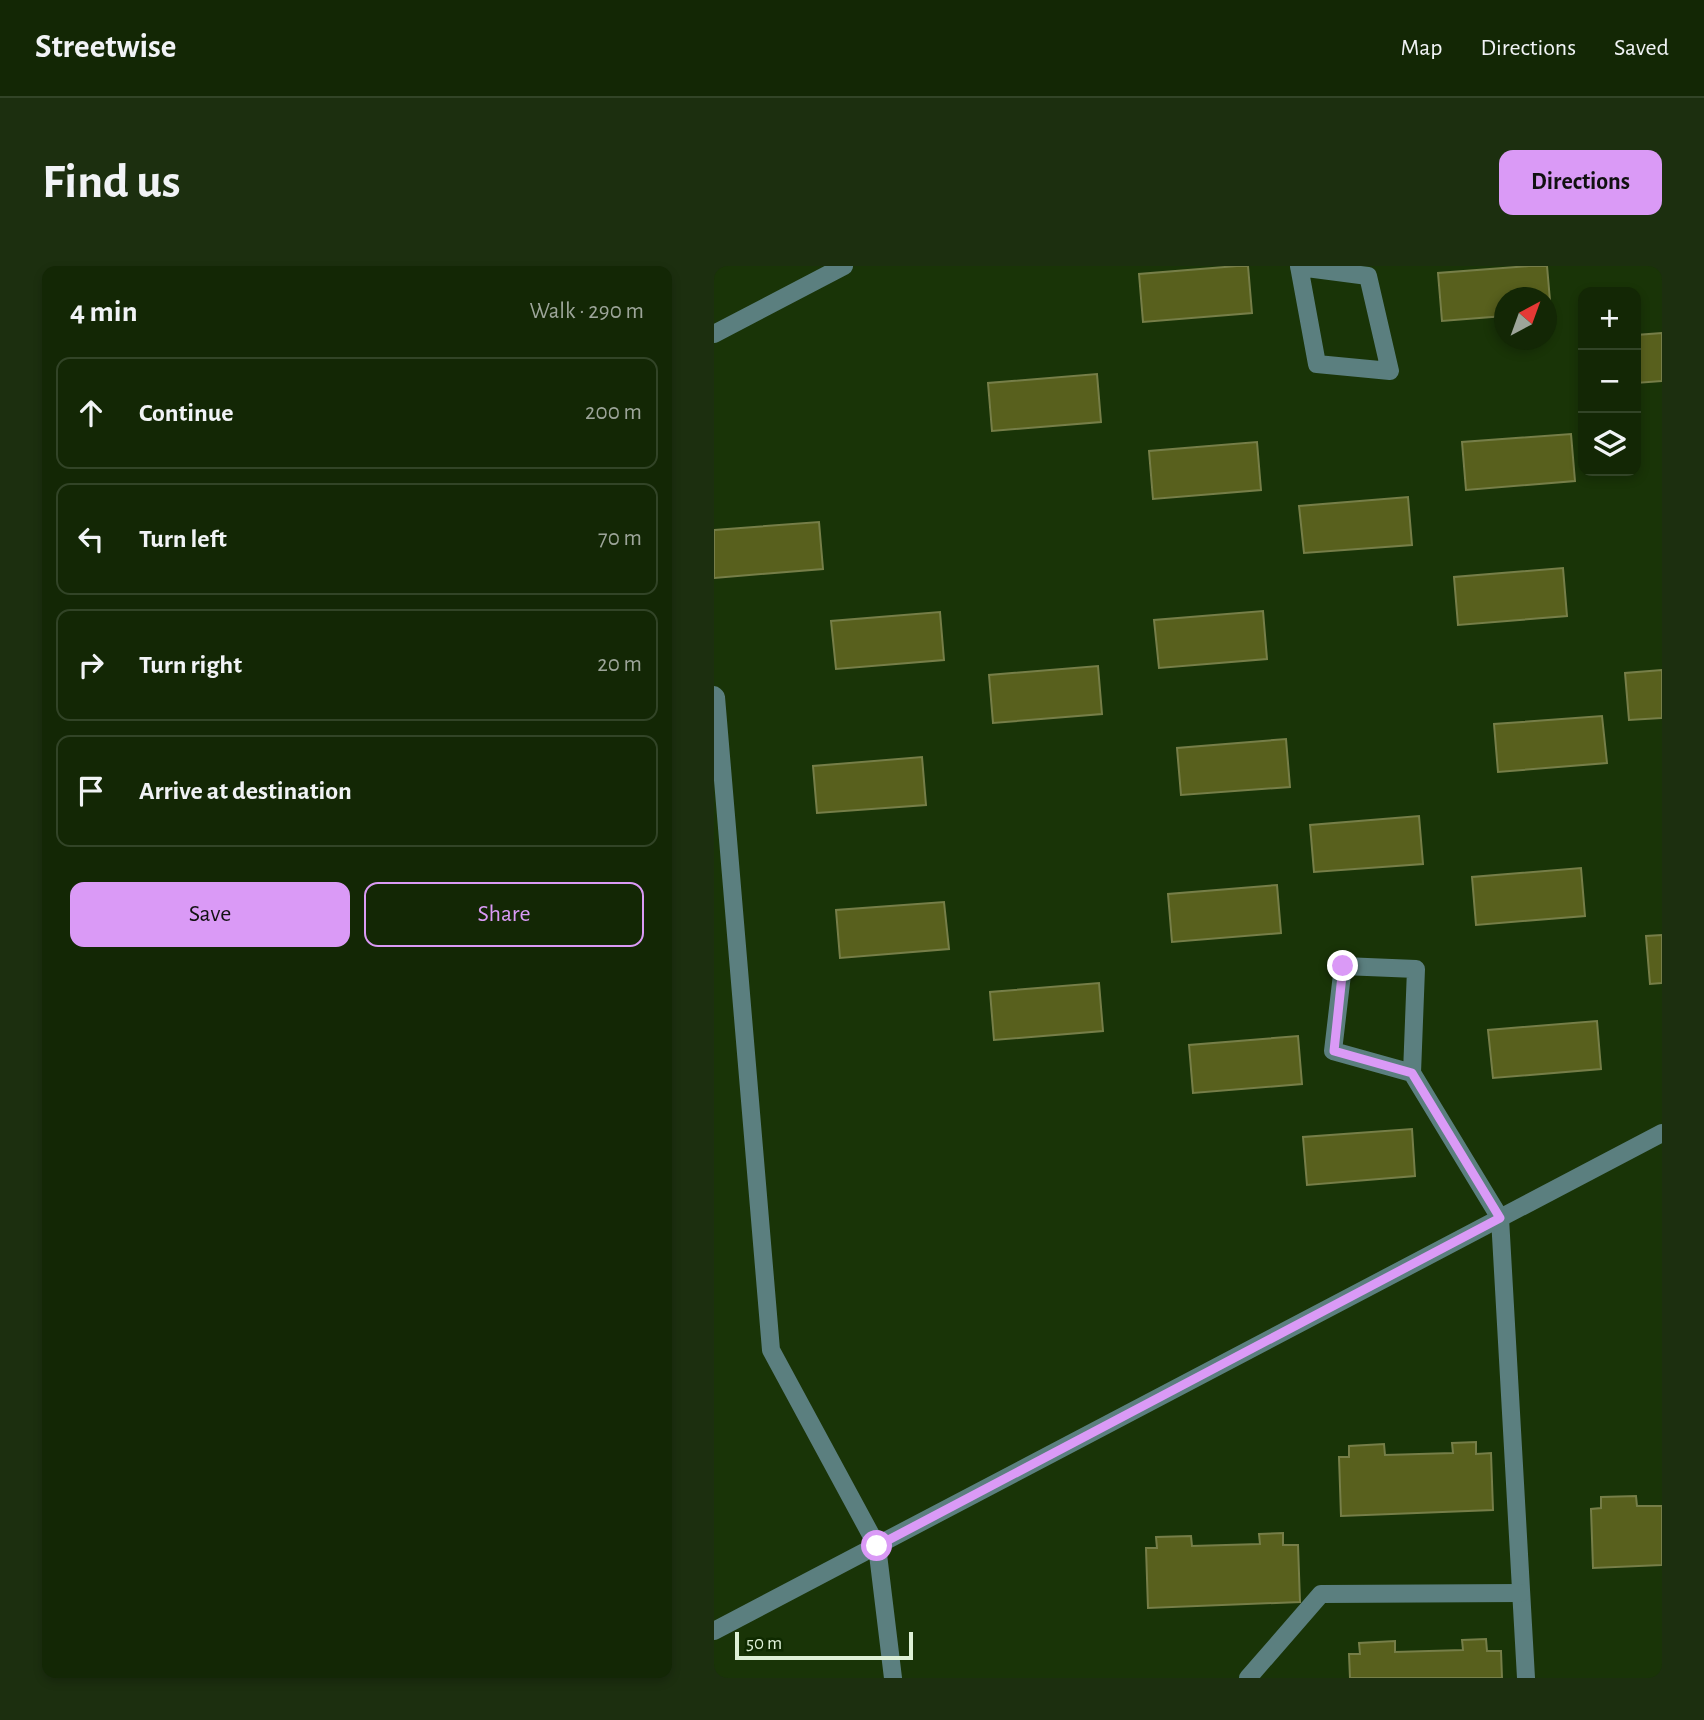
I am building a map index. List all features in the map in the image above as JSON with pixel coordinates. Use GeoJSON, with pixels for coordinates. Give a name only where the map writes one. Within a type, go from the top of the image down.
{"type":"FeatureCollection","features":[{"type":"Feature","properties":{"kind":"street"},"geometry":{"type":"LineString","coordinates":[[714,334],[844,266]]}},
{"type":"Feature","properties":{"kind":"street"},"geometry":{"type":"LineString","coordinates":[[1299,267],[1368,276],[1390,371],[1317,364],[1299,267]]}},
{"type":"Feature","properties":{"kind":"street"},"geometry":{"type":"LineString","coordinates":[[714,695],[771,1350],[877,1546],[893,1678]]}},
{"type":"Feature","properties":{"kind":"street"},"geometry":{"type":"LineString","coordinates":[[1412,1073],[1334,1051],[1343,966],[1416,969],[1412,1073],[1500,1218],[1526,1678]]}},
{"type":"Feature","properties":{"kind":"street"},"geometry":{"type":"LineString","coordinates":[[714,1631],[1662,1133]]}},
{"type":"Feature","properties":{"kind":"street"},"geometry":{"type":"LineString","coordinates":[[1248,1678],[1321,1594],[1521,1592]]}},
{"type":"Feature","properties":{"kind":"building"},"geometry":{"type":"Polygon","coordinates":[[[1248,266],[1252,313],[1143,322],[1139,274],[1248,266]]]}},
{"type":"Feature","properties":{"kind":"building"},"geometry":{"type":"Polygon","coordinates":[[[1547,266],[1549,287],[1494,287],[1494,317],[1442,321],[1438,273],[1547,266]]]}},
{"type":"Feature","properties":{"kind":"building"},"geometry":{"type":"Polygon","coordinates":[[[1662,333],[1662,381],[1641,383],[1641,335],[1662,333]]]}},
{"type":"Feature","properties":{"kind":"building"},"geometry":{"type":"Polygon","coordinates":[[[1097,374],[1101,422],[992,431],[988,383],[1097,374]]]}},
{"type":"Feature","properties":{"kind":"building"},"geometry":{"type":"Polygon","coordinates":[[[1571,434],[1575,481],[1466,490],[1462,442],[1571,434]]]}},
{"type":"Feature","properties":{"kind":"building"},"geometry":{"type":"Polygon","coordinates":[[[1257,442],[1261,490],[1153,499],[1149,451],[1257,442]]]}},
{"type":"Feature","properties":{"kind":"building"},"geometry":{"type":"Polygon","coordinates":[[[1408,497],[1412,545],[1304,553],[1299,506],[1408,497]]]}},
{"type":"Feature","properties":{"kind":"building"},"geometry":{"type":"Polygon","coordinates":[[[819,522],[823,569],[714,578],[714,530],[819,522]]]}},
{"type":"Feature","properties":{"kind":"building"},"geometry":{"type":"Polygon","coordinates":[[[1563,568],[1567,616],[1458,625],[1454,577],[1563,568]]]}},
{"type":"Feature","properties":{"kind":"building"},"geometry":{"type":"Polygon","coordinates":[[[1263,611],[1267,659],[1159,668],[1154,620],[1263,611]]]}},
{"type":"Feature","properties":{"kind":"building"},"geometry":{"type":"Polygon","coordinates":[[[940,612],[944,660],[836,669],[831,621],[940,612]]]}},
{"type":"Feature","properties":{"kind":"building"},"geometry":{"type":"Polygon","coordinates":[[[1098,666],[1102,714],[993,723],[989,675],[1098,666]]]}},
{"type":"Feature","properties":{"kind":"building"},"geometry":{"type":"Polygon","coordinates":[[[1662,670],[1662,718],[1629,720],[1625,673],[1662,670]]]}},
{"type":"Feature","properties":{"kind":"building"},"geometry":{"type":"Polygon","coordinates":[[[1602,716],[1607,763],[1498,772],[1494,724],[1602,716]]]}},
{"type":"Feature","properties":{"kind":"building"},"geometry":{"type":"Polygon","coordinates":[[[1286,739],[1290,787],[1181,795],[1177,748],[1286,739]]]}},
{"type":"Feature","properties":{"kind":"building"},"geometry":{"type":"Polygon","coordinates":[[[922,757],[926,805],[817,813],[813,766],[922,757]]]}},
{"type":"Feature","properties":{"kind":"building"},"geometry":{"type":"Polygon","coordinates":[[[1419,816],[1423,864],[1314,872],[1310,825],[1419,816]]]}},
{"type":"Feature","properties":{"kind":"building"},"geometry":{"type":"Polygon","coordinates":[[[1581,868],[1585,916],[1476,925],[1472,877],[1581,868]]]}},
{"type":"Feature","properties":{"kind":"building"},"geometry":{"type":"Polygon","coordinates":[[[1277,885],[1281,933],[1172,942],[1168,894],[1277,885]]]}},
{"type":"Feature","properties":{"kind":"building"},"geometry":{"type":"Polygon","coordinates":[[[944,902],[949,949],[840,958],[836,910],[944,902]]]}},
{"type":"Feature","properties":{"kind":"building"},"geometry":{"type":"Polygon","coordinates":[[[1662,935],[1662,983],[1650,984],[1646,936],[1662,935]]]}},
{"type":"Feature","properties":{"kind":"building"},"geometry":{"type":"Polygon","coordinates":[[[1099,983],[1103,1031],[994,1040],[990,992],[1099,983]]]}},
{"type":"Feature","properties":{"kind":"building"},"geometry":{"type":"Polygon","coordinates":[[[1597,1021],[1601,1069],[1493,1078],[1488,1030],[1597,1021]]]}},
{"type":"Feature","properties":{"kind":"building"},"geometry":{"type":"Polygon","coordinates":[[[1298,1036],[1302,1084],[1193,1093],[1189,1045],[1298,1036]]]}},
{"type":"Feature","properties":{"kind":"building"},"geometry":{"type":"Polygon","coordinates":[[[1412,1129],[1415,1176],[1307,1185],[1303,1137],[1412,1129]]]}},
{"type":"Feature","properties":{"kind":"building"},"geometry":{"type":"Polygon","coordinates":[[[1476,1442],[1476,1454],[1491,1453],[1493,1510],[1341,1516],[1339,1457],[1349,1457],[1349,1446],[1384,1444],[1385,1455],[1453,1453],[1452,1443],[1476,1442]]]}},
{"type":"Feature","properties":{"kind":"building"},"geometry":{"type":"Polygon","coordinates":[[[1636,1496],[1637,1506],[1662,1506],[1662,1565],[1593,1568],[1591,1509],[1601,1508],[1601,1497],[1636,1496]]]}},
{"type":"Feature","properties":{"kind":"building"},"geometry":{"type":"Polygon","coordinates":[[[1283,1533],[1283,1545],[1298,1545],[1300,1602],[1148,1608],[1146,1548],[1157,1548],[1156,1537],[1191,1536],[1192,1546],[1260,1544],[1259,1534],[1283,1533]]]}},
{"type":"Feature","properties":{"kind":"building"},"geometry":{"type":"Polygon","coordinates":[[[1486,1639],[1487,1651],[1501,1651],[1502,1678],[1350,1678],[1349,1654],[1360,1654],[1359,1643],[1395,1641],[1395,1652],[1463,1650],[1462,1640],[1486,1639]]]}},
{"type":"Feature","properties":{"kind":"route"},"geometry":{"type":"LineString","coordinates":[[877,1546],[1500,1218],[1412,1073],[1334,1051],[1343,966]]}}]}
